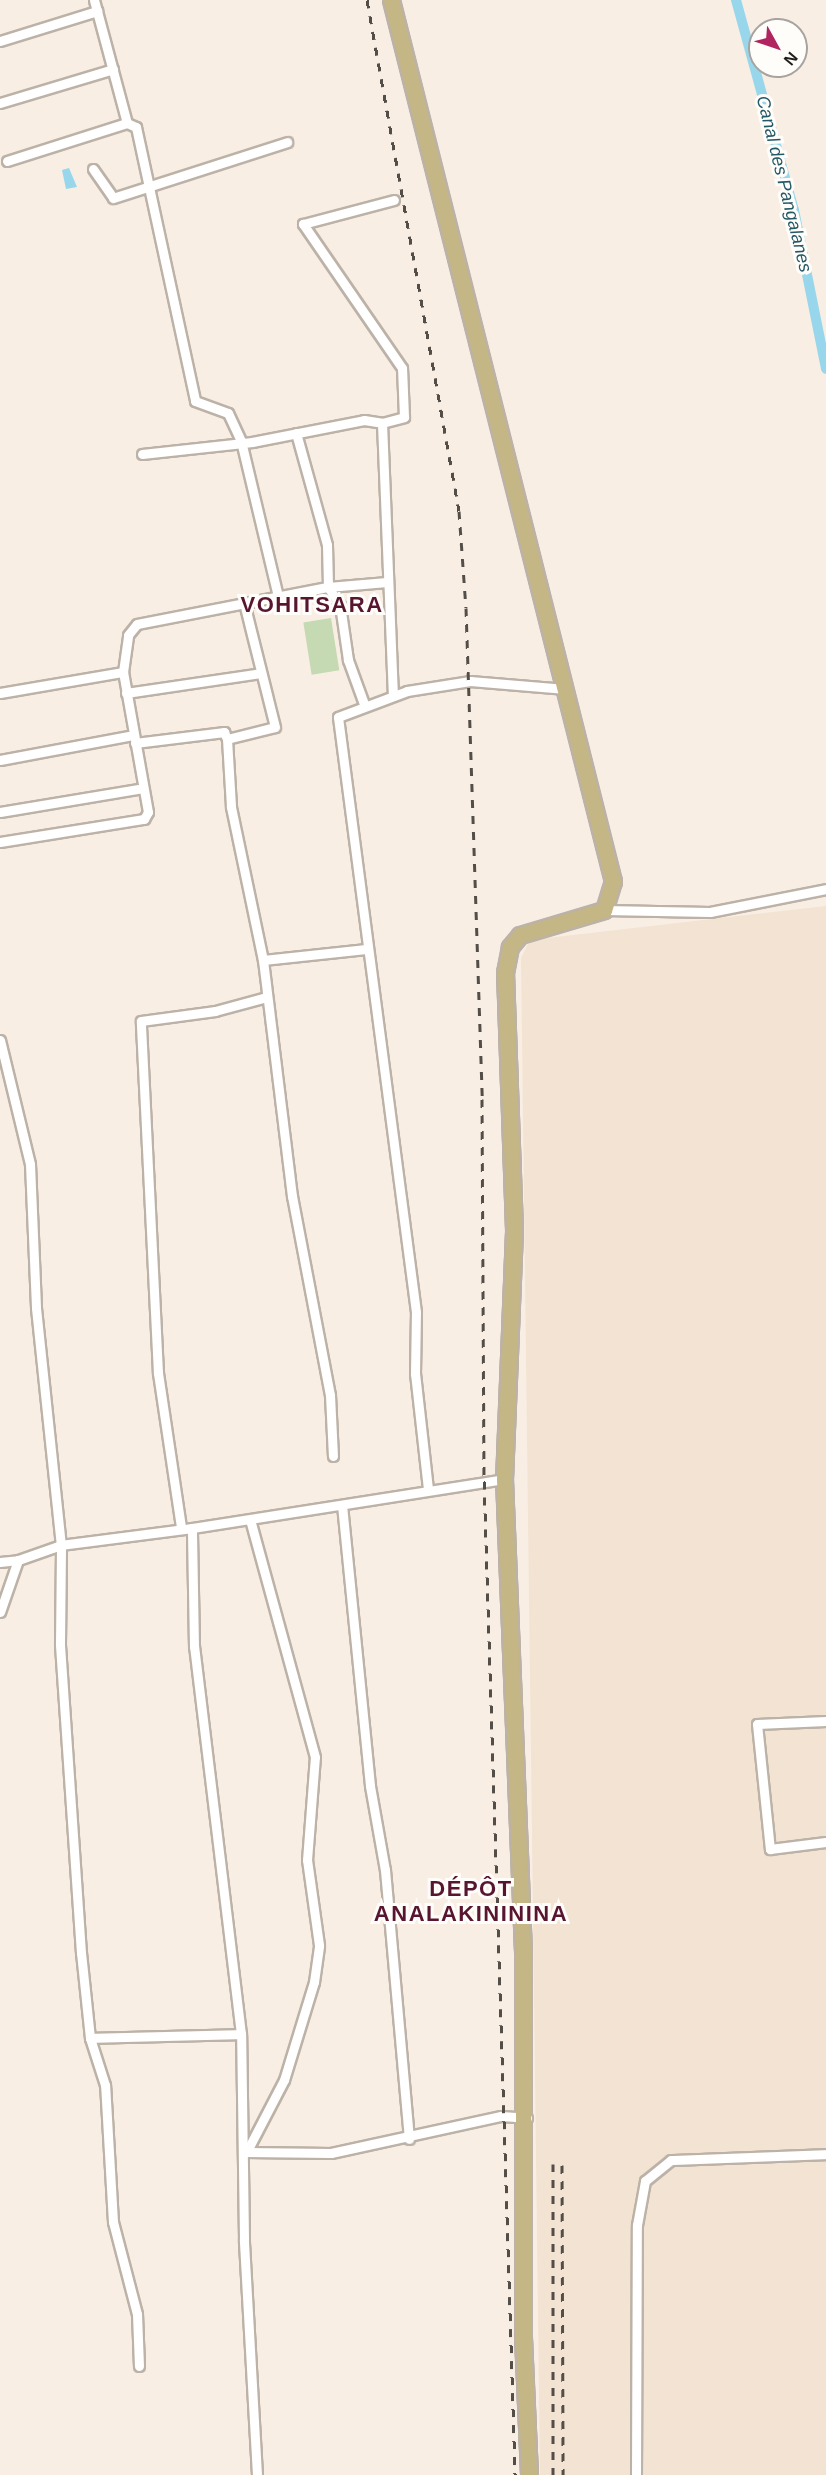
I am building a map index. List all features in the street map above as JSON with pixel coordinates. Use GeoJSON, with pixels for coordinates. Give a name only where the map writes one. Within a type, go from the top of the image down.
{"type":"FeatureCollection","features":[{"type":"Feature","properties":{"kind":"main road"},"geometry":{"type":"LineString","coordinates":[[391,0],[613,881],[604,910],[520,935],[510,946],[505,972],[514,1231],[504,1479],[527,2118],[523,2337],[529,2475]]}},
{"type":"Feature","properties":{"kind":"street"},"geometry":{"type":"LineString","coordinates":[[94,0],[127,123]]}},
{"type":"Feature","properties":{"kind":"street"},"geometry":{"type":"LineString","coordinates":[[0,40],[97,11]]}},
{"type":"Feature","properties":{"kind":"street"},"geometry":{"type":"LineString","coordinates":[[0,103],[113,69]]}},
{"type":"Feature","properties":{"kind":"street"},"geometry":{"type":"LineString","coordinates":[[7,161],[127,123],[136,127],[152,188],[195,401],[228,413],[241,441],[278,596]]}},
{"type":"Feature","properties":{"kind":"street"},"geometry":{"type":"LineString","coordinates":[[93,169],[113,198],[152,188],[287,142]]}},
{"type":"Feature","properties":{"kind":"street"},"geometry":{"type":"LineString","coordinates":[[142,454],[296,433],[364,420],[382,423],[405,417],[402,368],[303,224],[394,200]]}},
{"type":"Feature","properties":{"kind":"street"},"geometry":{"type":"LineString","coordinates":[[382,423],[393,695]]}},
{"type":"Feature","properties":{"kind":"street"},"geometry":{"type":"LineString","coordinates":[[296,433],[327,545],[328,587],[340,605],[348,660],[364,704]]}},
{"type":"Feature","properties":{"kind":"street"},"geometry":{"type":"LineString","coordinates":[[0,842],[136,823],[148,812],[123,672],[131,627],[244,607],[278,596],[328,587],[387,582]]}},
{"type":"Feature","properties":{"kind":"street"},"geometry":{"type":"LineString","coordinates":[[227,739],[275,727],[244,607]]}},
{"type":"Feature","properties":{"kind":"street"},"geometry":{"type":"LineString","coordinates":[[0,693],[123,672]]}},
{"type":"Feature","properties":{"kind":"street"},"geometry":{"type":"LineString","coordinates":[[126,693],[261,673]]}},
{"type":"Feature","properties":{"kind":"street"},"geometry":{"type":"LineString","coordinates":[[428,1489],[415,1374],[416,1312],[378,1005],[366,949],[354,811],[338,717],[364,704],[393,695],[475,681],[566,689]]}},
{"type":"Feature","properties":{"kind":"street"},"geometry":{"type":"LineString","coordinates":[[0,760],[134,739],[224,732],[227,739],[231,807],[262,960],[292,1196],[330,1395],[333,1456]]}},
{"type":"Feature","properties":{"kind":"street"},"geometry":{"type":"LineString","coordinates":[[0,812],[143,788]]}},
{"type":"Feature","properties":{"kind":"street"},"geometry":{"type":"LineString","coordinates":[[604,910],[710,912],[826,889]]}},
{"type":"Feature","properties":{"kind":"street"},"geometry":{"type":"LineString","coordinates":[[262,960],[366,949]]}},
{"type":"Feature","properties":{"kind":"street"},"geometry":{"type":"LineString","coordinates":[[180,1527],[158,1373],[141,1021],[215,1011],[267,997]]}},
{"type":"Feature","properties":{"kind":"street"},"geometry":{"type":"LineString","coordinates":[[0,1040],[30,1164],[36,1308],[61,1545],[62,1668],[90,2038],[105,2085],[113,2222],[137,2313],[139,2366]]}},
{"type":"Feature","properties":{"kind":"street"},"geometry":{"type":"LineString","coordinates":[[0,1562],[18,1560],[61,1545],[180,1527],[192,1528],[250,1520],[428,1489],[504,1479]]}},
{"type":"Feature","properties":{"kind":"street"},"geometry":{"type":"LineString","coordinates":[[342,1505],[370,1786],[386,1880],[409,2139]]}},
{"type":"Feature","properties":{"kind":"street"},"geometry":{"type":"LineString","coordinates":[[246,2152],[284,2080],[314,1982],[319,1944],[308,1860],[315,1757],[250,1520]]}},
{"type":"Feature","properties":{"kind":"street"},"geometry":{"type":"LineString","coordinates":[[192,1528],[194,1647],[241,2034],[246,2152],[244,2239],[257,2475]]}},
{"type":"Feature","properties":{"kind":"street"},"geometry":{"type":"LineString","coordinates":[[0,1612],[18,1560]]}},
{"type":"Feature","properties":{"kind":"street"},"geometry":{"type":"LineString","coordinates":[[826,1721],[758,1724],[770,1849],[826,1842]]}},
{"type":"Feature","properties":{"kind":"street"},"geometry":{"type":"LineString","coordinates":[[90,2038],[241,2034]]}},
{"type":"Feature","properties":{"kind":"street"},"geometry":{"type":"LineString","coordinates":[[246,2152],[331,2152],[409,2139],[501,2116],[527,2118]]}},
{"type":"Feature","properties":{"kind":"street"},"geometry":{"type":"LineString","coordinates":[[636,2475],[637,2225],[645,2181],[671,2160],[826,2154]]}},
{"type":"Feature","properties":{"kind":"shaded area"},"geometry":{"type":"Polygon","coordinates":[[[826,906],[826,2475],[540,2475],[521,958],[530,940],[826,906]]]}},
{"type":"Feature","properties":{"kind":"green space"},"geometry":{"type":"Polygon","coordinates":[[[331,618],[339,670],[312,675],[303,622],[331,618]]]}},
{"type":"Feature","properties":{"kind":"water"},"geometry":{"type":"Polygon","coordinates":[[[69,168],[77,187],[66,189],[62,170],[69,168]]]}},
{"type":"Feature","properties":{"kind":"waterway","name":"Canal des Pangalanes"},"geometry":{"type":"LineString","coordinates":[[736,0],[794,210],[826,369]]}},
{"type":"Feature","properties":{"kind":"railway"},"geometry":{"type":"LineString","coordinates":[[367,0],[459,511],[466,608],[482,1099],[484,1481],[515,2475]]}},
{"type":"Feature","properties":{"kind":"railway"},"geometry":{"type":"LineString","coordinates":[[553,2164],[553,2475]]}},
{"type":"Feature","properties":{"kind":"railway"},"geometry":{"type":"LineString","coordinates":[[562,2165],[563,2475]]}},
{"type":"Feature","properties":{"kind":"district","name":"VOHITSARA"},"geometry":{"type":"Point","coordinates":[312,605]}},
{"type":"Feature","properties":{"kind":"district","name":"DÉPÔT ANALAKINININA"},"geometry":{"type":"Point","coordinates":[471,1901]}}]}
